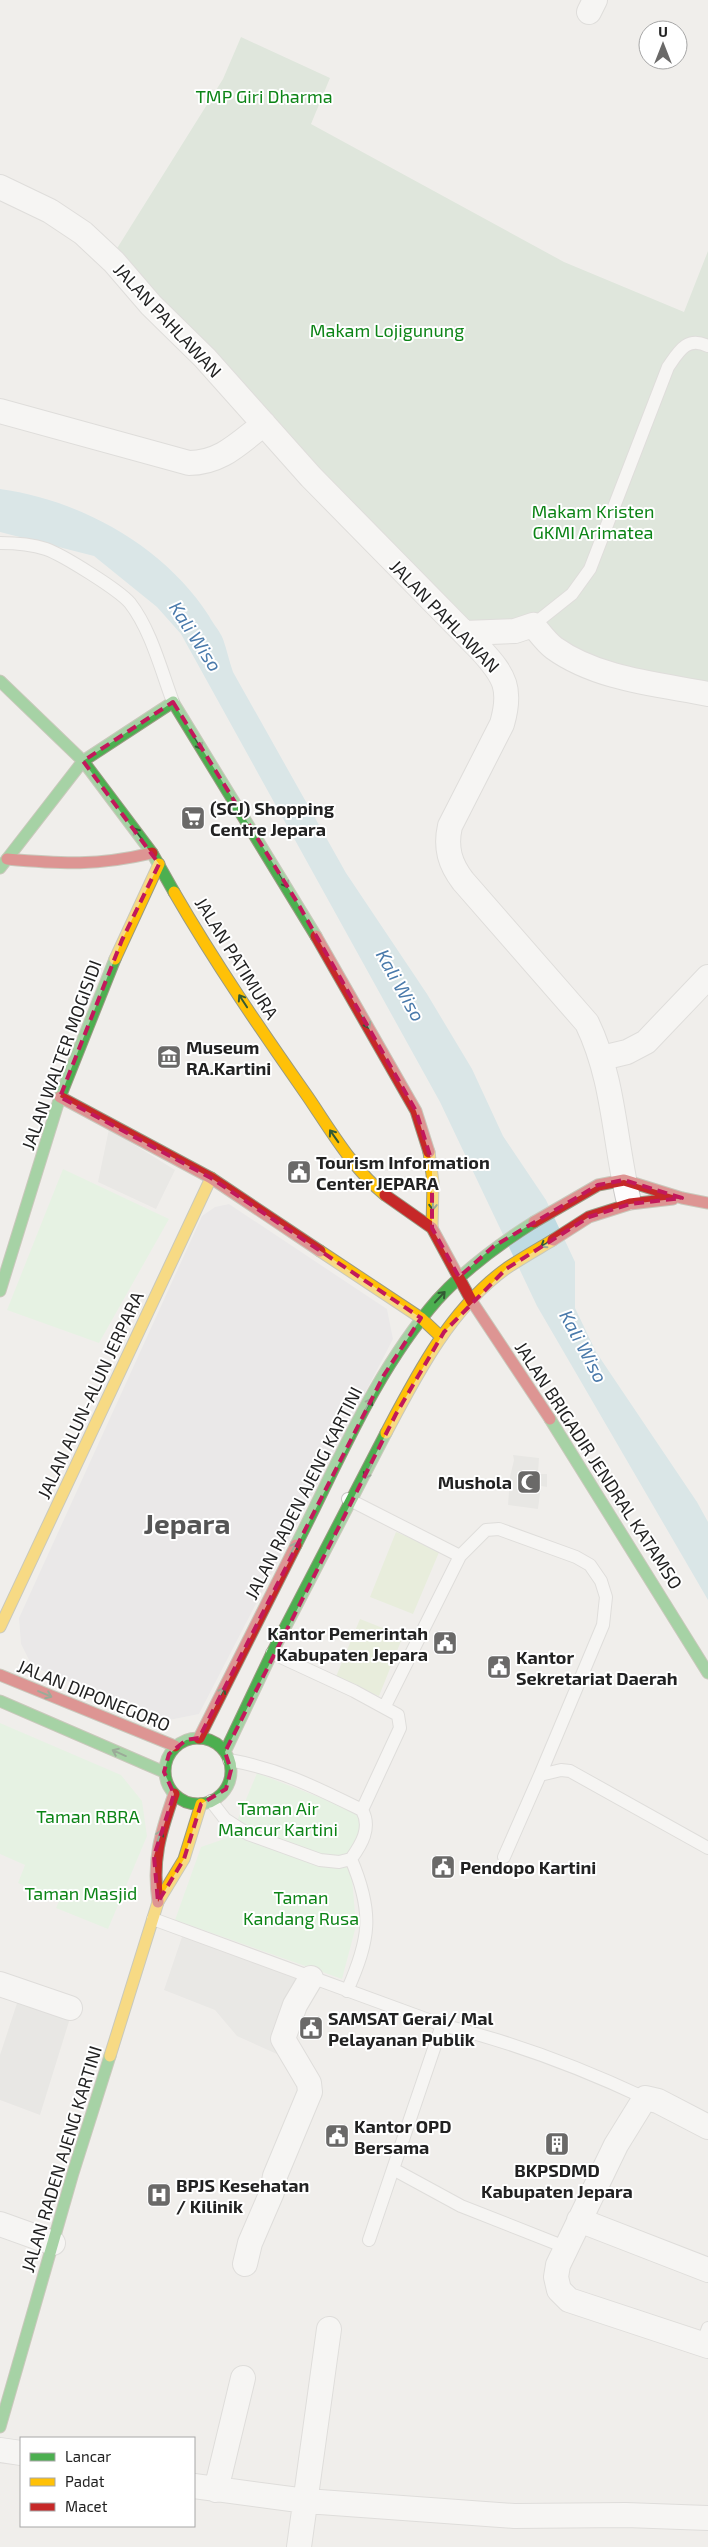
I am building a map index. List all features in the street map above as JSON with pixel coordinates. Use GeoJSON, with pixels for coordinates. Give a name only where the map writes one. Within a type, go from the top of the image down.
{"type":"FeatureCollection","features":[{"type":"Feature","properties":{"kind":"main road","name":"JALAN PATIMURA"},"geometry":{"type":"LineString","coordinates":[[0,681],[83,761],[152,853],[201,938],[253,1018],[355,1165],[376,1188],[402,1209],[432,1228],[459,1277]]}},
{"type":"Feature","properties":{"kind":"main road"},"geometry":{"type":"LineString","coordinates":[[4,864],[83,761],[173,702],[297,902],[416,1111],[426,1132],[432,1162],[432,1228]]}},
{"type":"Feature","properties":{"kind":"main road"},"geometry":{"type":"LineString","coordinates":[[4,864],[113,862],[152,853]]}},
{"type":"Feature","properties":{"kind":"main road","name":"JALAN WALTER MOGISIDI"},"geometry":{"type":"LineString","coordinates":[[0,1291],[60,1097],[122,940],[159,864]]}},
{"type":"Feature","properties":{"kind":"main road"},"geometry":{"type":"LineString","coordinates":[[60,1097],[211,1178],[421,1318],[441,1337]]}},
{"type":"Feature","properties":{"kind":"main road","name":"JALAN ALUN-ALUN JERPARA"},"geometry":{"type":"LineString","coordinates":[[0,1627],[211,1178]]}},
{"type":"Feature","properties":{"kind":"main road"},"geometry":{"type":"LineString","coordinates":[[624,1180],[682,1198],[708,1203]]}},
{"type":"Feature","properties":{"kind":"main road","name":"JALAN RADEN AJENG KARTINI"},"geometry":{"type":"LineString","coordinates":[[199,1738],[384,1375],[421,1318],[459,1277],[494,1246],[598,1185],[624,1180]]}},
{"type":"Feature","properties":{"kind":"main road"},"geometry":{"type":"LineString","coordinates":[[227,1756],[213,1742],[199,1738],[186,1740],[175,1746],[165,1762],[164,1772],[166,1780],[174,1794],[182,1800],[206,1803],[219,1796],[230,1780],[227,1756],[272,1653],[353,1501],[396,1414],[441,1337],[472,1300],[506,1269],[589,1217],[630,1204],[682,1198]]}},
{"type":"Feature","properties":{"kind":"main road","name":"JALAN BRIGADIR JENDRAL KATAMSO"},"geometry":{"type":"LineString","coordinates":[[459,1277],[472,1300],[580,1465],[708,1673]]}},
{"type":"Feature","properties":{"kind":"main road","name":"JALAN DIPONEGORO"},"geometry":{"type":"LineString","coordinates":[[0,1675],[175,1746]]}},
{"type":"Feature","properties":{"kind":"main road"},"geometry":{"type":"LineString","coordinates":[[0,1701],[164,1772]]}},
{"type":"Feature","properties":{"kind":"main road","name":"JALAN RADEN AJENG KARTINI"},"geometry":{"type":"LineString","coordinates":[[158,1902],[153,1869],[154,1856],[174,1794]]}},
{"type":"Feature","properties":{"kind":"main road","name":"JALAN RADEN AJENG KARTINI"},"geometry":{"type":"LineString","coordinates":[[0,2427],[6,2381],[53,2243],[158,1902],[184,1859],[206,1803]]}},
{"type":"Feature","properties":{"kind":"street","name":"JALAN PAHLAWAN"},"geometry":{"type":"LineString","coordinates":[[0,187],[50,211],[83,232],[205,358],[311,477],[501,672],[507,701],[502,724],[450,826],[447,845],[453,868],[586,1023],[602,1058],[608,1079],[624,1180],[630,1204]]}},
{"type":"Feature","properties":{"kind":"street"},"geometry":{"type":"LineString","coordinates":[[0,411],[188,463],[205,463],[219,458],[264,424]]}},
{"type":"Feature","properties":{"kind":"street"},"geometry":{"type":"LineString","coordinates":[[465,633],[515,631],[533,625],[553,647],[577,661],[624,678],[708,694]]}},
{"type":"Feature","properties":{"kind":"street"},"geometry":{"type":"LineString","coordinates":[[602,1058],[627,1052],[646,1042],[708,977]]}},
{"type":"Feature","properties":{"kind":"street"},"geometry":{"type":"LineString","coordinates":[[245,2264],[250,2243],[272,2192],[275,2176],[310,2092],[309,2083],[283,2039],[295,2005],[311,1978]]}},
{"type":"Feature","properties":{"kind":"street"},"geometry":{"type":"LineString","coordinates":[[0,1984],[70,2008]]}},
{"type":"Feature","properties":{"kind":"street"},"geometry":{"type":"LineString","coordinates":[[706,2339],[569,2300],[562,2295],[556,2277],[565,2247],[616,2146],[644,2098],[658,2101],[708,2127]]}},
{"type":"Feature","properties":{"kind":"street"},"geometry":{"type":"LineString","coordinates":[[579,2220],[708,2270]]}},
{"type":"Feature","properties":{"kind":"street"},"geometry":{"type":"LineString","coordinates":[[0,2224],[53,2243]]}},
{"type":"Feature","properties":{"kind":"street"},"geometry":{"type":"LineString","coordinates":[[299,2547],[329,2329]]}},
{"type":"Feature","properties":{"kind":"street"},"geometry":{"type":"LineString","coordinates":[[244,2378],[205,2488],[306,2501],[514,2516],[626,2515],[708,2518]]}},
{"type":"Feature","properties":{"kind":"street"},"geometry":{"type":"LineString","coordinates":[[0,2450],[20,2453]]}},
{"type":"Feature","properties":{"kind":"lane"},"geometry":{"type":"LineString","coordinates":[[533,625],[572,594],[590,569],[668,367],[680,349],[690,342],[700,342],[708,346]]}},
{"type":"Feature","properties":{"kind":"lane"},"geometry":{"type":"LineString","coordinates":[[0,544],[18,544],[46,549],[85,570],[129,602],[144,628],[173,702]]}},
{"type":"Feature","properties":{"kind":"lane"},"geometry":{"type":"LineString","coordinates":[[326,1488],[460,1556]]}},
{"type":"Feature","properties":{"kind":"lane"},"geometry":{"type":"LineString","coordinates":[[385,1706],[460,1556],[486,1530],[499,1530],[576,1558],[596,1572],[605,1589],[606,1609],[603,1625],[504,1857]]}},
{"type":"Feature","properties":{"kind":"lane"},"geometry":{"type":"LineString","coordinates":[[206,1803],[225,1819],[248,1834],[320,1860],[339,1862],[351,1859],[364,1839],[366,1827],[362,1810],[400,1728],[398,1715],[385,1706],[272,1653]]}},
{"type":"Feature","properties":{"kind":"lane"},"geometry":{"type":"LineString","coordinates":[[227,1756],[302,1780],[362,1810]]}},
{"type":"Feature","properties":{"kind":"lane"},"geometry":{"type":"LineString","coordinates":[[540,1775],[561,1770],[570,1771],[708,1848]]}},
{"type":"Feature","properties":{"kind":"lane"},"geometry":{"type":"LineString","coordinates":[[347,1991],[362,1956],[367,1925],[361,1884],[351,1859]]}},
{"type":"Feature","properties":{"kind":"lane"},"geometry":{"type":"LineString","coordinates":[[153,1919],[442,2025],[492,2037],[582,2069],[644,2098]]}},
{"type":"Feature","properties":{"kind":"lane"},"geometry":{"type":"LineString","coordinates":[[369,2240],[442,2025]]}},
{"type":"Feature","properties":{"kind":"lane"},"geometry":{"type":"LineString","coordinates":[[393,2169],[461,2206],[565,2247]]}},
{"type":"Feature","properties":{"kind":"highlighted area"},"geometry":{"type":"Polygon","coordinates":[[[173,702],[297,902],[416,1111],[432,1162],[432,1228],[459,1277],[494,1246],[598,1185],[624,1180],[682,1198],[630,1204],[589,1217],[506,1269],[444,1332],[396,1414],[225,1752],[231,1770],[226,1789],[201,1804],[184,1859],[158,1902],[154,1856],[174,1794],[164,1772],[169,1754],[186,1740],[199,1738],[384,1375],[421,1318],[211,1178],[60,1097],[122,940],[159,864],[83,761],[173,702]]]}},
{"type":"Feature","properties":{"kind":"shaded area"},"geometry":{"type":"Polygon","coordinates":[[[109,1129],[175,1170],[156,1209],[98,1182],[109,1129]]]}},
{"type":"Feature","properties":{"kind":"shaded area"},"geometry":{"type":"Polygon","coordinates":[[[229,1204],[387,1309],[393,1339],[199,1714],[169,1720],[155,1718],[39,1669],[29,1660],[21,1644],[19,1618],[202,1216],[215,1207],[229,1204]]]}},
{"type":"Feature","properties":{"kind":"shaded area","name":"Mushola"},"geometry":{"type":"Polygon","coordinates":[[[513,1455],[539,1458],[538,1474],[547,1474],[547,1487],[541,1486],[538,1509],[508,1505],[513,1455]]]}},
{"type":"Feature","properties":{"kind":"shaded area"},"geometry":{"type":"Polygon","coordinates":[[[183,1934],[304,1979],[277,2054],[237,2036],[215,2010],[164,1990],[183,1934]]]}},
{"type":"Feature","properties":{"kind":"shaded area"},"geometry":{"type":"Polygon","coordinates":[[[19,1997],[71,2015],[40,2115],[0,2100],[0,2055],[19,1997]]]}},
{"type":"Feature","properties":{"kind":"green space"},"geometry":{"type":"Polygon","coordinates":[[[241,37],[330,78],[311,124],[564,262],[684,312],[708,251],[708,693],[579,659],[531,622],[467,628],[116,250],[223,79],[241,37]]]}},
{"type":"Feature","properties":{"kind":"green space"},"geometry":{"type":"Polygon","coordinates":[[[63,1169],[169,1219],[99,1343],[7,1310],[63,1169]]]}},
{"type":"Feature","properties":{"kind":"green space"},"geometry":{"type":"Polygon","coordinates":[[[396,1532],[440,1550],[413,1614],[370,1597],[396,1532]]]}},
{"type":"Feature","properties":{"kind":"green space"},"geometry":{"type":"Polygon","coordinates":[[[360,1619],[403,1636],[379,1696],[335,1679],[360,1619]]]}},
{"type":"Feature","properties":{"kind":"green space","name":"Taman RBRA"},"geometry":{"type":"Polygon","coordinates":[[[0,1723],[121,1775],[142,1801],[147,1836],[108,1929],[56,1908],[59,1901],[18,1883],[25,1865],[0,1854],[0,1723]]]}},
{"type":"Feature","properties":{"kind":"green space","name":"Taman Kandang Rusa"},"geometry":{"type":"Polygon","coordinates":[[[257,1773],[360,1813],[361,1835],[351,1865],[356,1926],[342,1979],[175,1920],[201,1847],[227,1838],[232,1833],[257,1773]]]}},
{"type":"Feature","properties":{"kind":"water","name":"Kali Wiso"},"geometry":{"type":"Polygon","coordinates":[[[0,489],[61,504],[90,516],[145,548],[191,591],[218,630],[223,639],[233,672],[346,873],[427,994],[472,1069],[503,1136],[546,1200],[575,1262],[575,1308],[596,1352],[697,1502],[708,1522],[708,1600],[537,1306],[440,1102],[181,634],[157,607],[94,556],[0,532],[0,489]]]}},
{"type":"Feature","properties":{"kind":"traffic: fast"},"geometry":{"type":"LineString","coordinates":[[0,681],[83,761],[152,853],[174,892]]}},
{"type":"Feature","properties":{"kind":"traffic: fast"},"geometry":{"type":"LineString","coordinates":[[0,868],[83,761],[173,702],[316,936]]}},
{"type":"Feature","properties":{"kind":"traffic: fast"},"geometry":{"type":"LineString","coordinates":[[0,1291],[60,1097],[115,959]]}},
{"type":"Feature","properties":{"kind":"traffic: fast"},"geometry":{"type":"LineString","coordinates":[[296,1545],[359,1418],[376,1387],[415,1328],[437,1300],[471,1267],[495,1248],[534,1222]]}},
{"type":"Feature","properties":{"kind":"traffic: fast"},"geometry":{"type":"LineString","coordinates":[[550,1419],[708,1673]]}},
{"type":"Feature","properties":{"kind":"traffic: fast"},"geometry":{"type":"LineString","coordinates":[[225,1752],[272,1653],[386,1433]]}},
{"type":"Feature","properties":{"kind":"traffic: fast"},"geometry":{"type":"LineString","coordinates":[[0,1701],[164,1772]]}},
{"type":"Feature","properties":{"kind":"traffic: fast"},"geometry":{"type":"LineString","coordinates":[[198,1738],[211,1740],[221,1748],[229,1758],[231,1771],[229,1784],[221,1794],[211,1802],[198,1804],[185,1802],[175,1794],[167,1784],[165,1771],[167,1758],[175,1748],[185,1740],[198,1738]]}},
{"type":"Feature","properties":{"kind":"traffic: fast"},"geometry":{"type":"LineString","coordinates":[[0,2427],[73,2173],[110,2056]]}},
{"type":"Feature","properties":{"kind":"traffic: slow"},"geometry":{"type":"LineString","coordinates":[[115,959],[159,864]]}},
{"type":"Feature","properties":{"kind":"traffic: slow"},"geometry":{"type":"LineString","coordinates":[[174,892],[239,996],[334,1136],[363,1174],[385,1195]]}},
{"type":"Feature","properties":{"kind":"traffic: slow"},"geometry":{"type":"LineString","coordinates":[[429,1152],[433,1182],[432,1228]]}},
{"type":"Feature","properties":{"kind":"traffic: slow"},"geometry":{"type":"LineString","coordinates":[[0,1627],[211,1178]]}},
{"type":"Feature","properties":{"kind":"traffic: slow"},"geometry":{"type":"LineString","coordinates":[[386,1433],[423,1365],[452,1322],[469,1302],[507,1268],[553,1240]]}},
{"type":"Feature","properties":{"kind":"traffic: slow"},"geometry":{"type":"LineString","coordinates":[[320,1251],[421,1318],[439,1335]]}},
{"type":"Feature","properties":{"kind":"traffic: slow"},"geometry":{"type":"LineString","coordinates":[[110,2056],[158,1902],[184,1859],[201,1804]]}},
{"type":"Feature","properties":{"kind":"traffic: jam"},"geometry":{"type":"LineString","coordinates":[[7,859],[80,863],[114,860],[152,853]]}},
{"type":"Feature","properties":{"kind":"traffic: jam"},"geometry":{"type":"LineString","coordinates":[[316,936],[416,1111],[429,1152]]}},
{"type":"Feature","properties":{"kind":"traffic: jam"},"geometry":{"type":"LineString","coordinates":[[60,1097],[211,1178],[320,1251]]}},
{"type":"Feature","properties":{"kind":"traffic: jam"},"geometry":{"type":"LineString","coordinates":[[534,1222],[598,1185],[624,1180],[682,1198],[708,1203]]}},
{"type":"Feature","properties":{"kind":"traffic: jam"},"geometry":{"type":"LineString","coordinates":[[385,1195],[432,1228],[471,1300],[550,1419]]}},
{"type":"Feature","properties":{"kind":"traffic: jam"},"geometry":{"type":"LineString","coordinates":[[553,1240],[589,1217],[630,1204],[673,1199]]}},
{"type":"Feature","properties":{"kind":"traffic: jam"},"geometry":{"type":"LineString","coordinates":[[199,1738],[296,1545]]}},
{"type":"Feature","properties":{"kind":"traffic: jam"},"geometry":{"type":"LineString","coordinates":[[0,1675],[175,1746]]}},
{"type":"Feature","properties":{"kind":"traffic: jam"},"geometry":{"type":"LineString","coordinates":[[158,1902],[156,1887],[158,1847],[174,1794]]}},
{"type":"Feature","properties":{"kind":"place","name":"(SCJ) Shopping Centre Jepara"},"geometry":{"type":"Point","coordinates":[193,818]}},
{"type":"Feature","properties":{"kind":"place","name":"Museum RA.Kartini"},"geometry":{"type":"Point","coordinates":[169,1057]}},
{"type":"Feature","properties":{"kind":"place","name":"Tourism Information Center JEPARA"},"geometry":{"type":"Point","coordinates":[299,1172]}},
{"type":"Feature","properties":{"kind":"place","name":"Mushola"},"geometry":{"type":"Point","coordinates":[529,1482]}},
{"type":"Feature","properties":{"kind":"place","name":"Kantor Pemerintah Kabupaten Jepara"},"geometry":{"type":"Point","coordinates":[445,1643]}},
{"type":"Feature","properties":{"kind":"place","name":"Kantor Sekretariat Daerah"},"geometry":{"type":"Point","coordinates":[499,1667]}},
{"type":"Feature","properties":{"kind":"place","name":"Pendopo Kartini"},"geometry":{"type":"Point","coordinates":[443,1867]}},
{"type":"Feature","properties":{"kind":"place","name":"SAMSAT Gerai/ Mal Pelayanan Publik"},"geometry":{"type":"Point","coordinates":[311,2028]}},
{"type":"Feature","properties":{"kind":"place","name":"Kantor OPD Bersama"},"geometry":{"type":"Point","coordinates":[337,2136]}},
{"type":"Feature","properties":{"kind":"place","name":"BKPSDMD Kabupaten Jepara"},"geometry":{"type":"Point","coordinates":[557,2144]}},
{"type":"Feature","properties":{"kind":"place","name":"BPJS Kesehatan / Kilinik"},"geometry":{"type":"Point","coordinates":[159,2195]}},
{"type":"Feature","properties":{"kind":"district","name":"Jepara"},"geometry":{"type":"Point","coordinates":[187,1523]}},
{"type":"Feature","properties":{"kind":"park label","name":"TMP Giri Dharma"},"geometry":{"type":"Point","coordinates":[264,96]}},
{"type":"Feature","properties":{"kind":"park label","name":"Makam Lojigunung"},"geometry":{"type":"Point","coordinates":[387,330]}},
{"type":"Feature","properties":{"kind":"park label","name":"Makam Kristen GKMI Arimatea"},"geometry":{"type":"Point","coordinates":[593,521]}},
{"type":"Feature","properties":{"kind":"park label","name":"Taman Air Mancur Kartini"},"geometry":{"type":"Point","coordinates":[278,1818]}},
{"type":"Feature","properties":{"kind":"park label","name":"Taman Masjid"},"geometry":{"type":"Point","coordinates":[81,1893]}}]}
